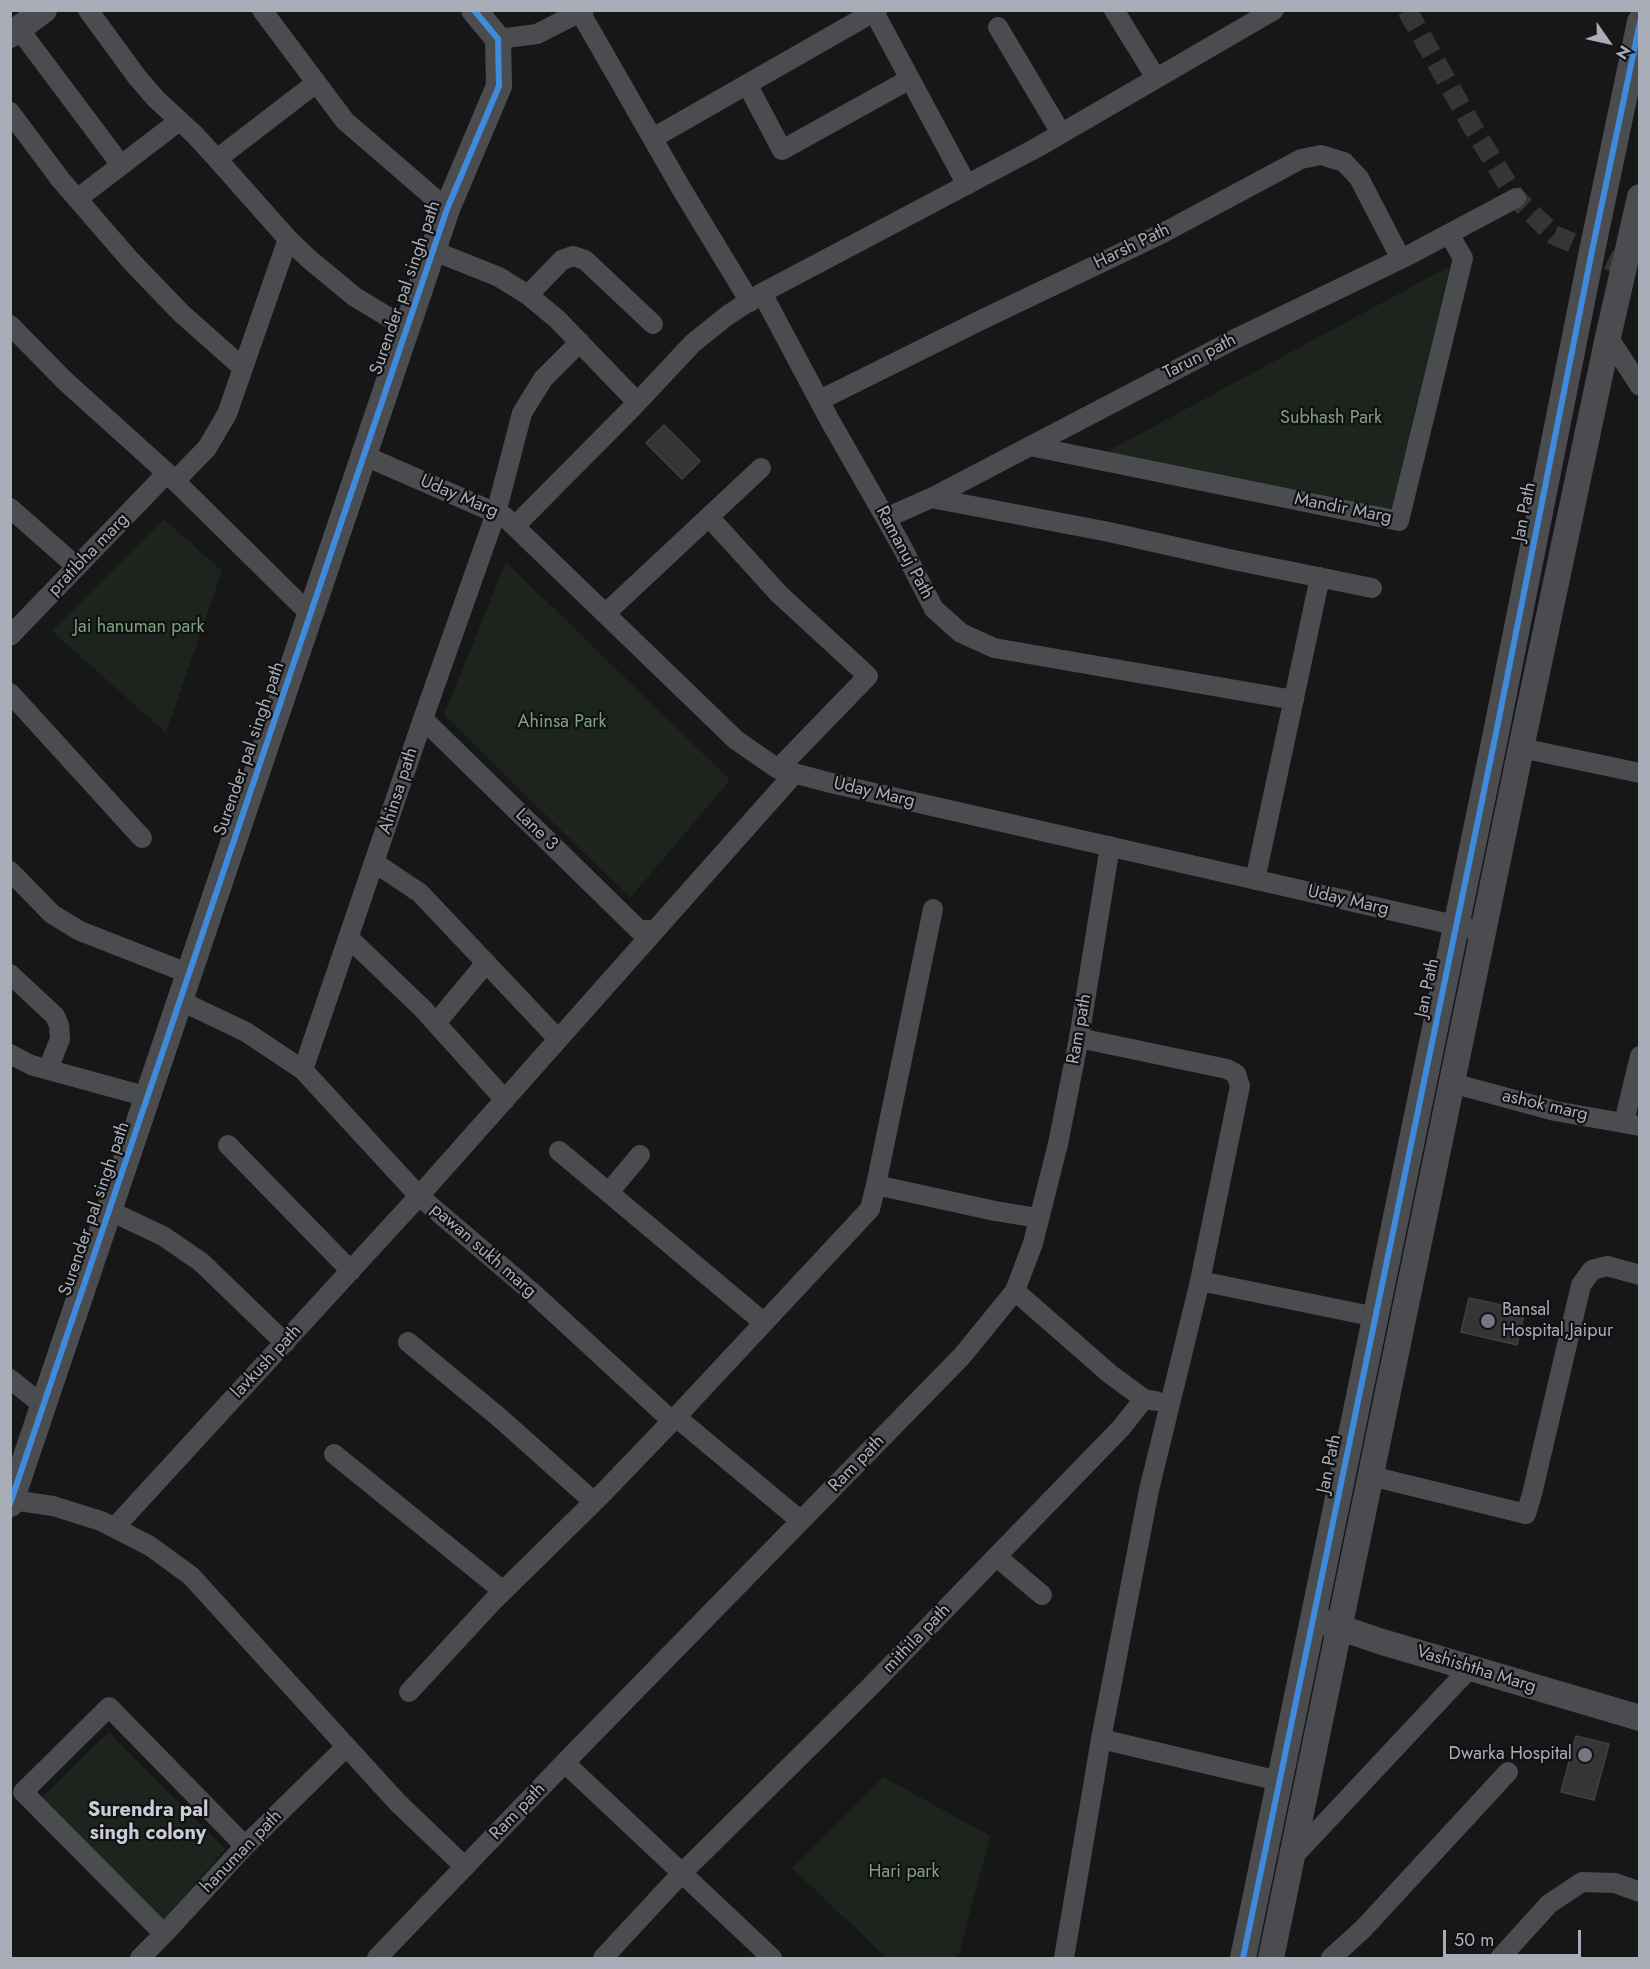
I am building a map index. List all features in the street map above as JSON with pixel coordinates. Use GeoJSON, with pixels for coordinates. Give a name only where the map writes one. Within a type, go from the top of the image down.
{"type":"FeatureCollection","features":[{"type":"Feature","properties":{"kind":"street"},"geometry":{"type":"LineString","coordinates":[[44,10],[15,32],[121,165]]}},
{"type":"Feature","properties":{"kind":"street"},"geometry":{"type":"LineString","coordinates":[[88,10],[137,77],[217,159],[288,239],[355,297],[408,329]]}},
{"type":"Feature","properties":{"kind":"street"},"geometry":{"type":"LineString","coordinates":[[262,10],[345,121],[447,209]]}},
{"type":"Feature","properties":{"kind":"street"},"geometry":{"type":"LineString","coordinates":[[474,10],[498,39],[537,34],[582,11]]}},
{"type":"Feature","properties":{"kind":"street"},"geometry":{"type":"LineString","coordinates":[[1114,10],[1156,78]]}},
{"type":"Feature","properties":{"kind":"street","name":"Ramanuj Path"},"geometry":{"type":"LineString","coordinates":[[582,11],[653,138],[820,400],[934,609],[961,633],[994,648],[1294,700]]}},
{"type":"Feature","properties":{"kind":"street"},"geometry":{"type":"LineString","coordinates":[[653,138],[875,11],[967,185]]}},
{"type":"Feature","properties":{"kind":"street"},"geometry":{"type":"LineString","coordinates":[[515,526],[693,343],[728,315],[1061,134],[1263,13]]}},
{"type":"Feature","properties":{"kind":"street","name":"Jan Path"},"geometry":{"type":"LineString","coordinates":[[1243,1959],[1640,22]]}},
{"type":"Feature","properties":{"kind":"street"},"geometry":{"type":"LineString","coordinates":[[998,27],[1061,134]]}},
{"type":"Feature","properties":{"kind":"street","name":"Surender pal singh path"},"geometry":{"type":"LineString","coordinates":[[11,1502],[447,209],[499,86],[498,39]]}},
{"type":"Feature","properties":{"kind":"street"},"geometry":{"type":"LineString","coordinates":[[747,84],[782,150],[910,79]]}},
{"type":"Feature","properties":{"kind":"street"},"geometry":{"type":"LineString","coordinates":[[217,159],[316,83]]}},
{"type":"Feature","properties":{"kind":"street"},"geometry":{"type":"LineString","coordinates":[[10,112],[60,179],[130,260],[181,313],[243,368]]}},
{"type":"Feature","properties":{"kind":"street"},"geometry":{"type":"LineString","coordinates":[[77,199],[179,120]]}},
{"type":"Feature","properties":{"kind":"street","name":"Harsh Path"},"geometry":{"type":"LineString","coordinates":[[820,400],[1161,234],[1301,159],[1322,155],[1344,162],[1359,178],[1401,259]]}},
{"type":"Feature","properties":{"kind":"street"},"geometry":{"type":"LineString","coordinates":[[1271,1959],[1521,748],[1640,196]]}},
{"type":"Feature","properties":{"kind":"street","name":"Tarun path"},"geometry":{"type":"LineString","coordinates":[[886,518],[931,498],[1235,339],[1401,259],[1516,198]]}},
{"type":"Feature","properties":{"kind":"street","name":"Mandir Marg"},"geometry":{"type":"LineString","coordinates":[[1030,446],[1399,521],[1462,258],[1449,234]]}},
{"type":"Feature","properties":{"kind":"street","name":"pratibha marg"},"geometry":{"type":"LineString","coordinates":[[10,636],[77,567],[171,477],[207,448],[227,414],[288,239]]}},
{"type":"Feature","properties":{"kind":"street"},"geometry":{"type":"LineString","coordinates":[[434,251],[499,277],[528,295],[557,319],[638,402]]}},
{"type":"Feature","properties":{"kind":"street"},"geometry":{"type":"LineString","coordinates":[[528,295],[562,260],[573,256],[585,260],[653,324]]}},
{"type":"Feature","properties":{"kind":"street"},"geometry":{"type":"LineString","coordinates":[[10,325],[65,381],[171,477],[311,615]]}},
{"type":"Feature","properties":{"kind":"street"},"geometry":{"type":"LineString","coordinates":[[1608,337],[1640,386]]}},
{"type":"Feature","properties":{"kind":"street","name":"Ahinsa path"},"geometry":{"type":"LineString","coordinates":[[303,1070],[496,513],[522,413],[543,379],[580,342]]}},
{"type":"Feature","properties":{"kind":"street","name":"Uday Marg"},"geometry":{"type":"LineString","coordinates":[[365,456],[505,517],[736,740],[786,771],[1483,931]]}},
{"type":"Feature","properties":{"kind":"street"},"geometry":{"type":"LineString","coordinates":[[606,613],[761,468]]}},
{"type":"Feature","properties":{"kind":"street"},"geometry":{"type":"LineString","coordinates":[[931,498],[1109,532],[1372,588]]}},
{"type":"Feature","properties":{"kind":"street"},"geometry":{"type":"LineString","coordinates":[[10,508],[77,567]]}},
{"type":"Feature","properties":{"kind":"street","name":"lavkush path"},"geometry":{"type":"LineString","coordinates":[[115,1527],[505,1100],[654,930],[868,676],[779,594],[709,517]]}},
{"type":"Feature","properties":{"kind":"street"},"geometry":{"type":"LineString","coordinates":[[1255,879],[1320,577]]}},
{"type":"Feature","properties":{"kind":"street"},"geometry":{"type":"LineString","coordinates":[[10,693],[142,838]]}},
{"type":"Feature","properties":{"kind":"street","name":"Lane 3"},"geometry":{"type":"LineString","coordinates":[[423,719],[639,930],[654,930]]}},
{"type":"Feature","properties":{"kind":"street"},"geometry":{"type":"LineString","coordinates":[[1521,748],[1640,773]]}},
{"type":"Feature","properties":{"kind":"street","name":"Ram path"},"geometry":{"type":"LineString","coordinates":[[377,1959],[962,1356],[1015,1291],[1032,1243],[1058,1144],[1079,1038],[1110,846]]}},
{"type":"Feature","properties":{"kind":"street"},"geometry":{"type":"LineString","coordinates":[[375,863],[420,893],[558,1039]]}},
{"type":"Feature","properties":{"kind":"street"},"geometry":{"type":"LineString","coordinates":[[12,877],[52,914],[80,931],[190,974]]}},
{"type":"Feature","properties":{"kind":"street"},"geometry":{"type":"LineString","coordinates":[[410,1692],[503,1591],[674,1419],[870,1209],[933,909]]}},
{"type":"Feature","properties":{"kind":"street"},"geometry":{"type":"LineString","coordinates":[[350,938],[436,1023],[505,1100]]}},
{"type":"Feature","properties":{"kind":"street"},"geometry":{"type":"LineString","coordinates":[[436,1023],[486,963]]}},
{"type":"Feature","properties":{"kind":"street"},"geometry":{"type":"LineString","coordinates":[[10,974],[55,1016],[59,1025],[60,1039],[48,1069]]}},
{"type":"Feature","properties":{"kind":"street","name":"pawan sukh marg"},"geometry":{"type":"LineString","coordinates":[[181,1001],[246,1032],[303,1070],[419,1196],[533,1293],[674,1419],[801,1521]]}},
{"type":"Feature","properties":{"kind":"street"},"geometry":{"type":"LineString","coordinates":[[1064,1959],[1101,1739],[1149,1490],[1200,1281],[1240,1086],[1236,1074],[1227,1069],[1079,1038]]}},
{"type":"Feature","properties":{"kind":"street"},"geometry":{"type":"LineString","coordinates":[[11,1055],[31,1065],[148,1097]]}},
{"type":"Feature","properties":{"kind":"street"},"geometry":{"type":"LineString","coordinates":[[1632,1124],[1640,1056]]}},
{"type":"Feature","properties":{"kind":"street","name":"ashok marg"},"geometry":{"type":"LineString","coordinates":[[1452,1083],[1555,1111],[1632,1124]]}},
{"type":"Feature","properties":{"kind":"street"},"geometry":{"type":"LineString","coordinates":[[228,1144],[351,1271]]}},
{"type":"Feature","properties":{"kind":"street"},"geometry":{"type":"LineString","coordinates":[[560,1151],[763,1322]]}},
{"type":"Feature","properties":{"kind":"street"},"geometry":{"type":"LineString","coordinates":[[609,1192],[640,1155]]}},
{"type":"Feature","properties":{"kind":"street"},"geometry":{"type":"LineString","coordinates":[[876,1185],[1038,1218]]}},
{"type":"Feature","properties":{"kind":"street"},"geometry":{"type":"LineString","coordinates":[[110,1211],[163,1236],[201,1262],[285,1343]]}},
{"type":"Feature","properties":{"kind":"street"},"geometry":{"type":"LineString","coordinates":[[1371,1476],[1532,1516],[1532,1494],[1581,1285],[1592,1270],[1607,1266],[1640,1275]]}},
{"type":"Feature","properties":{"kind":"street"},"geometry":{"type":"LineString","coordinates":[[1200,1281],[1376,1317]]}},
{"type":"Feature","properties":{"kind":"street"},"geometry":{"type":"LineString","coordinates":[[1015,1291],[1110,1374],[1144,1399],[1170,1404]]}},
{"type":"Feature","properties":{"kind":"street"},"geometry":{"type":"LineString","coordinates":[[408,1342],[501,1419],[594,1502]]}},
{"type":"Feature","properties":{"kind":"street"},"geometry":{"type":"LineString","coordinates":[[10,1379],[44,1406]]}},
{"type":"Feature","properties":{"kind":"street","name":"mithila path"},"geometry":{"type":"LineString","coordinates":[[603,1959],[682,1873],[869,1688],[997,1557],[1121,1428],[1144,1399]]}},
{"type":"Feature","properties":{"kind":"street"},"geometry":{"type":"LineString","coordinates":[[334,1454],[503,1591]]}},
{"type":"Feature","properties":{"kind":"street"},"geometry":{"type":"LineString","coordinates":[[11,1502],[54,1506],[115,1527],[150,1546],[191,1576],[398,1803],[465,1867]]}},
{"type":"Feature","properties":{"kind":"street"},"geometry":{"type":"LineString","coordinates":[[997,1557],[1042,1595]]}},
{"type":"Feature","properties":{"kind":"street","name":"Vashishtha Marg"},"geometry":{"type":"LineString","coordinates":[[1313,1618],[1470,1668],[1640,1718]]}},
{"type":"Feature","properties":{"kind":"street"},"geometry":{"type":"LineString","coordinates":[[1292,1858],[1470,1668]]}},
{"type":"Feature","properties":{"kind":"street"},"geometry":{"type":"LineString","coordinates":[[164,1934],[23,1792],[109,1707],[245,1846]]}},
{"type":"Feature","properties":{"kind":"street"},"geometry":{"type":"LineString","coordinates":[[1101,1739],[1280,1781]]}},
{"type":"Feature","properties":{"kind":"street","name":"hanuman path"},"geometry":{"type":"LineString","coordinates":[[140,1959],[245,1846],[346,1747]]}},
{"type":"Feature","properties":{"kind":"street"},"geometry":{"type":"LineString","coordinates":[[566,1762],[772,1959]]}},
{"type":"Feature","properties":{"kind":"street"},"geometry":{"type":"LineString","coordinates":[[1331,1959],[1364,1929],[1508,1772]]}},
{"type":"Feature","properties":{"kind":"street"},"geometry":{"type":"LineString","coordinates":[[1500,1959],[1549,1904],[1582,1882],[1615,1883],[1640,1892]]}},
{"type":"Feature","properties":{"kind":"green space","name":"Subhash Park"},"geometry":{"type":"Polygon","coordinates":[[[1450,266],[1391,510],[1100,459],[1114,448],[1450,266]]]}},
{"type":"Feature","properties":{"kind":"green space","name":"Jai hanuman park"},"geometry":{"type":"Polygon","coordinates":[[[164,519],[222,571],[166,733],[52,631],[164,519]]]}},
{"type":"Feature","properties":{"kind":"green space","name":"Ahinsa Park"},"geometry":{"type":"Polygon","coordinates":[[[506,562],[730,780],[630,898],[444,715],[506,562]]]}},
{"type":"Feature","properties":{"kind":"green space"},"geometry":{"type":"Polygon","coordinates":[[[109,1732],[225,1849],[163,1921],[42,1797],[109,1732]]]}},
{"type":"Feature","properties":{"kind":"green space","name":"Hari park"},"geometry":{"type":"Polygon","coordinates":[[[883,1777],[990,1836],[959,1954],[953,1958],[887,1958],[792,1868],[883,1777]]]}},
{"type":"Feature","properties":{"kind":"building"},"geometry":{"type":"Polygon","coordinates":[[[664,425],[700,461],[682,479],[646,443],[664,425]]]}},
{"type":"Feature","properties":{"kind":"building"},"geometry":{"type":"Polygon","coordinates":[[[1469,1298],[1525,1310],[1517,1345],[1461,1332],[1469,1298]]]}},
{"type":"Feature","properties":{"kind":"building"},"geometry":{"type":"Polygon","coordinates":[[[1576,1736],[1609,1744],[1594,1800],[1561,1792],[1576,1736]]]}},
{"type":"Feature","properties":{"kind":"tunnel"},"geometry":{"type":"LineString","coordinates":[[1407,10],[1472,126],[1516,198],[1554,235],[1624,267]]}},
{"type":"Feature","properties":{"kind":"cycle path"},"geometry":{"type":"LineString","coordinates":[[10,1504],[447,209],[499,86],[498,39],[474,10]]}},
{"type":"Feature","properties":{"kind":"cycle path"},"geometry":{"type":"LineString","coordinates":[[1243,1958],[1640,22]]}},
{"type":"Feature","properties":{"kind":"place","name":"Bansal Hospital,Jaipur"},"geometry":{"type":"Point","coordinates":[1488,1321]}},
{"type":"Feature","properties":{"kind":"place","name":"Dwarka Hospital"},"geometry":{"type":"Point","coordinates":[1585,1755]}},
{"type":"Feature","properties":{"kind":"district","name":"Surendra pal singh colony"},"geometry":{"type":"Point","coordinates":[148,1822]}}]}
